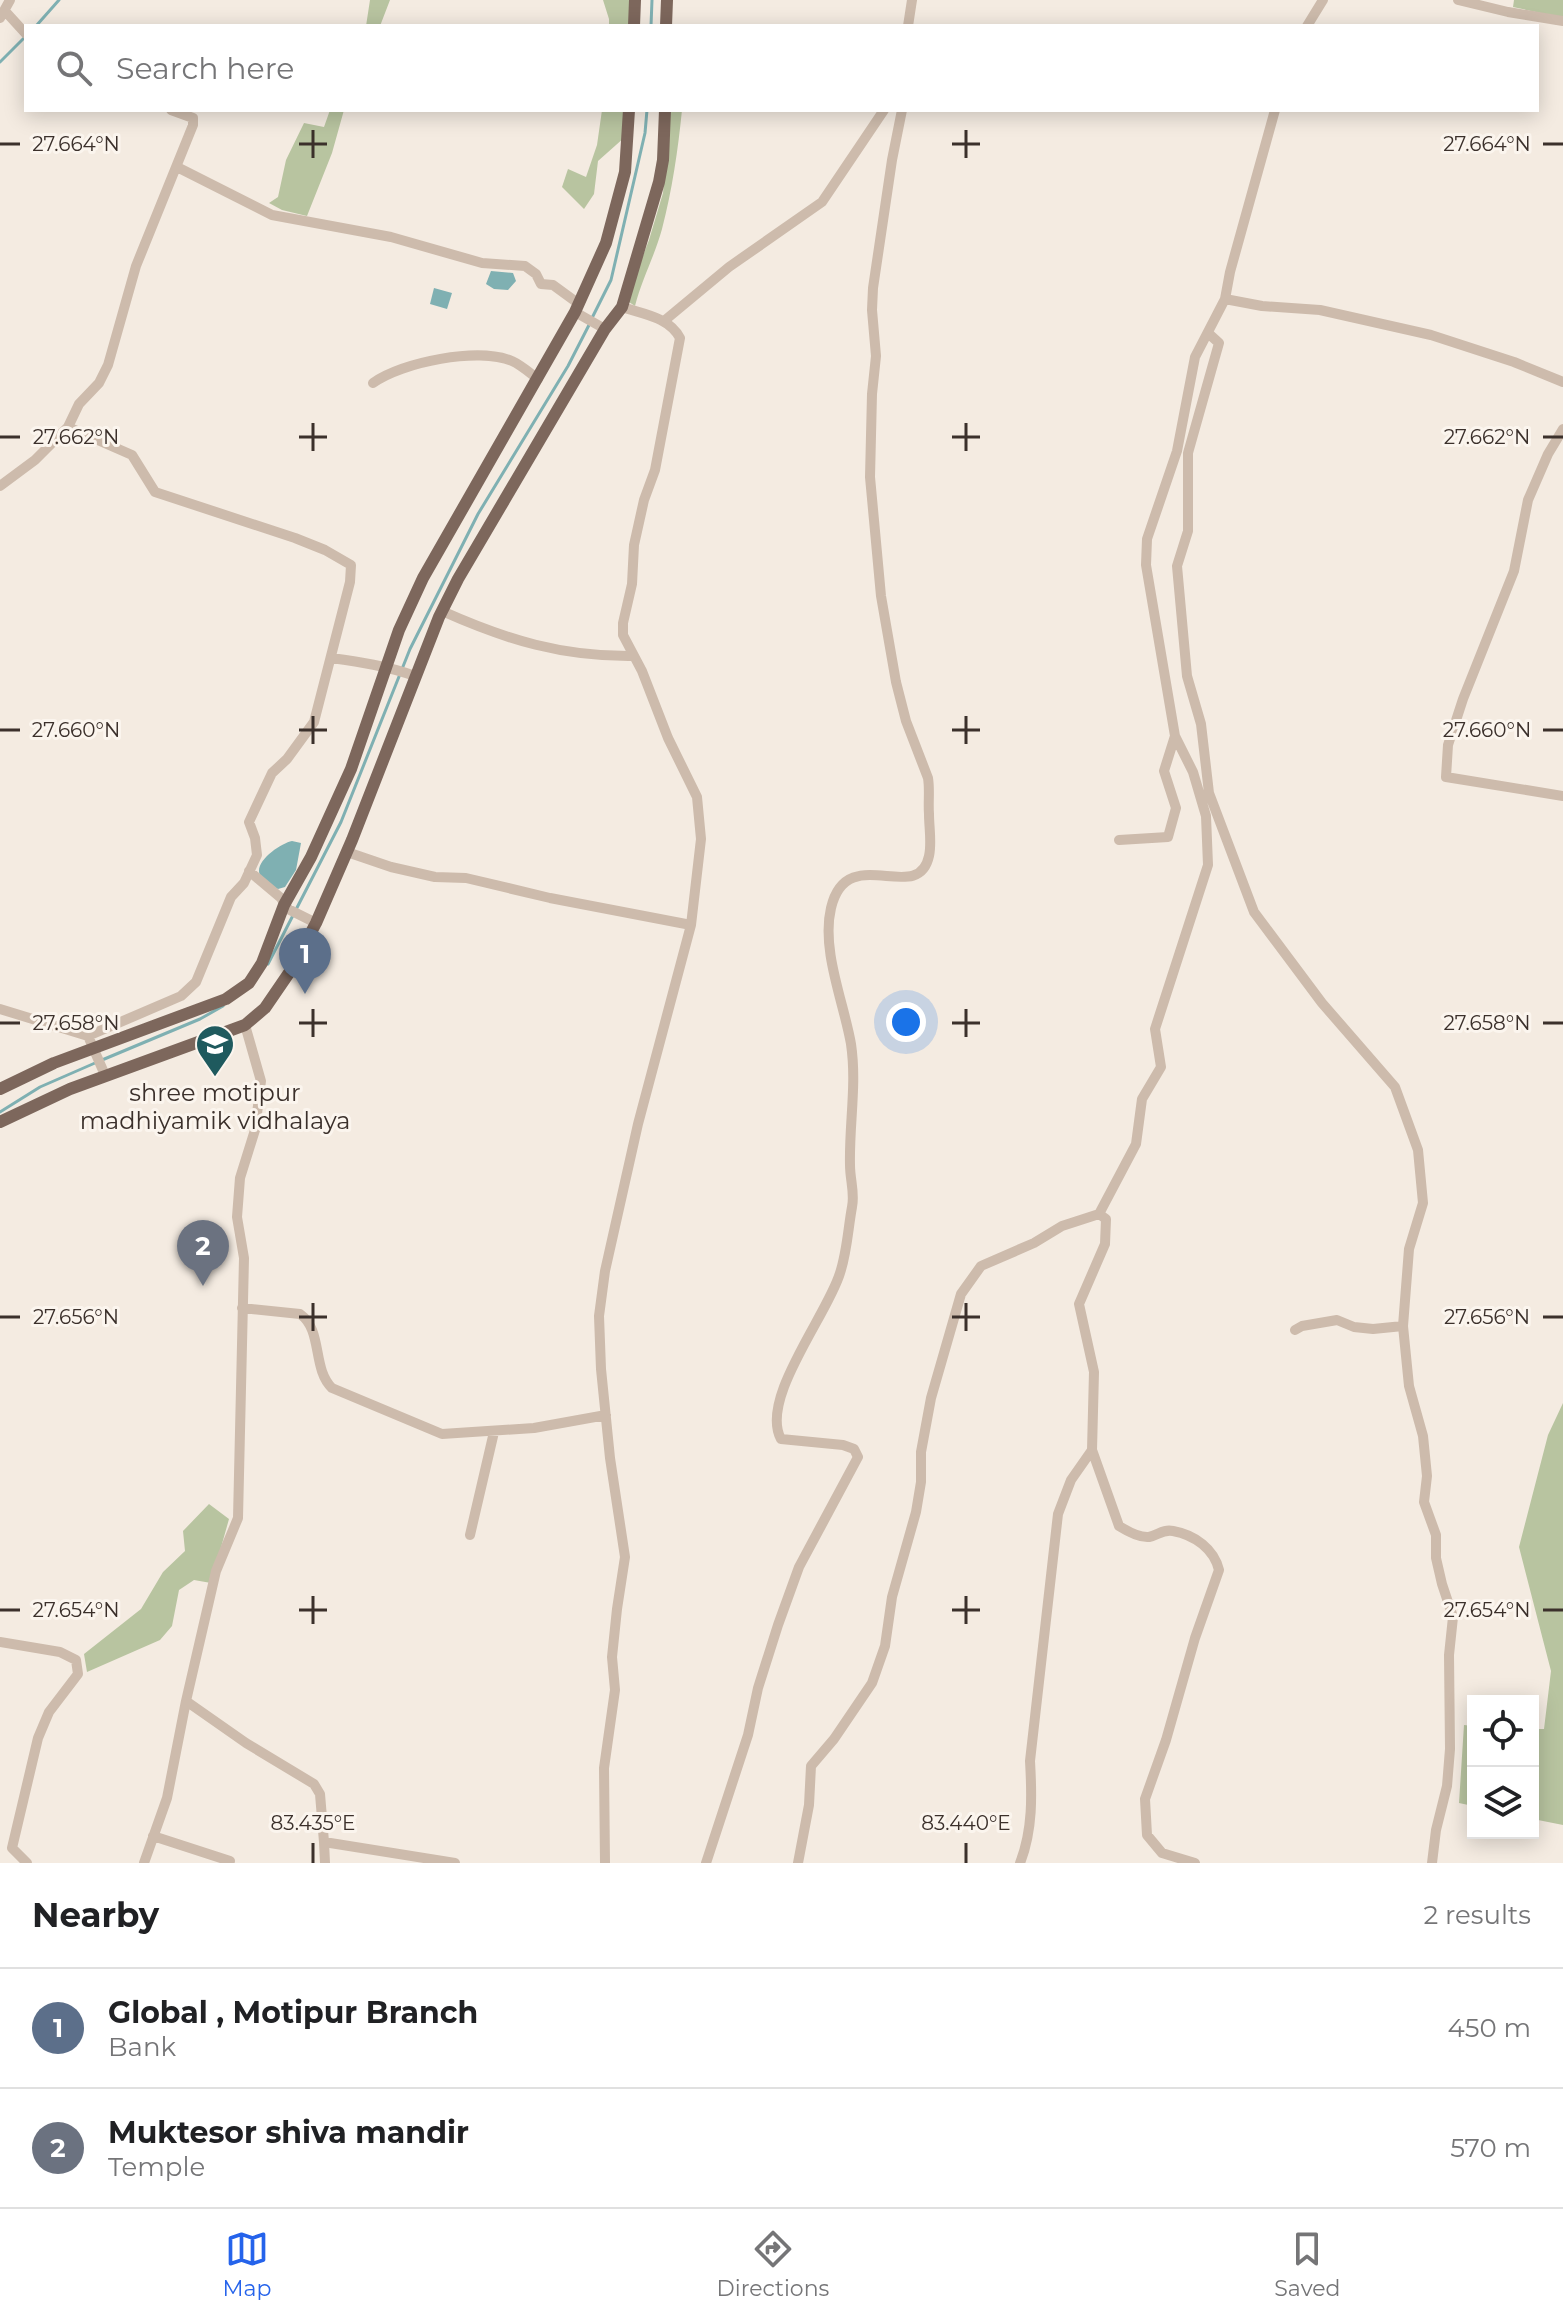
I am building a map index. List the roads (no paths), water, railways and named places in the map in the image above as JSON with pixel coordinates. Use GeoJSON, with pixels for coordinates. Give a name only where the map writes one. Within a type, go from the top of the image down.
{"type":"FeatureCollection","features":[{"type":"Feature","properties":{"kind":"main road"},"geometry":{"type":"LineString","coordinates":[[634,24],[635,0]]}},
{"type":"Feature","properties":{"kind":"main road"},"geometry":{"type":"LineString","coordinates":[[666,24],[667,0]]}},
{"type":"Feature","properties":{"kind":"main road"},"geometry":{"type":"LineString","coordinates":[[0,1089],[54,1063],[95,1053],[226,999],[249,983],[262,963],[351,769],[399,630],[423,578],[577,308],[606,243],[625,172],[629,112]]}},
{"type":"Feature","properties":{"kind":"main road"},"geometry":{"type":"LineString","coordinates":[[0,1122],[104,1071],[139,1065],[245,1025],[265,1008],[291,970],[311,920],[347,852],[442,611],[605,329],[622,307],[659,182],[665,112]]}},
{"type":"Feature","properties":{"kind":"street"},"geometry":{"type":"LineString","coordinates":[[908,24],[912,0]]}},
{"type":"Feature","properties":{"kind":"street"},"geometry":{"type":"LineString","coordinates":[[1308,24],[1323,0]]}},
{"type":"Feature","properties":{"kind":"street"},"geometry":{"type":"LineString","coordinates":[[1458,0],[1563,21]]}},
{"type":"Feature","properties":{"kind":"street"},"geometry":{"type":"LineString","coordinates":[[5,10],[24,32]]}},
{"type":"Feature","properties":{"kind":"street"},"geometry":{"type":"LineString","coordinates":[[0,486],[35,460],[68,427],[79,404],[99,383],[108,365],[136,266],[193,125],[193,118],[176,112]]}},
{"type":"Feature","properties":{"kind":"street"},"geometry":{"type":"LineString","coordinates":[[664,321],[729,267],[822,202],[883,112]]}},
{"type":"Feature","properties":{"kind":"street"},"geometry":{"type":"LineString","coordinates":[[706,1863],[748,1735],[758,1688],[799,1567],[858,1457],[854,1449],[843,1445],[781,1439],[777,1422],[779,1402],[791,1369],[828,1303],[841,1271],[853,1203],[850,1164],[855,1087],[853,1058],[834,971],[830,912],[836,892],[848,878],[861,874],[911,877],[924,869],[929,858],[930,791],[900,705],[881,596],[870,477],[876,356],[873,288],[887,186],[902,112]]}},
{"type":"Feature","properties":{"kind":"street"},"geometry":{"type":"LineString","coordinates":[[1099,1214],[1136,1144],[1142,1099],[1161,1067],[1155,1029],[1208,865],[1206,816],[1193,772],[1175,736],[1146,565],[1147,539],[1177,451],[1195,357],[1225,299],[1274,112]]}},
{"type":"Feature","properties":{"kind":"street"},"geometry":{"type":"LineString","coordinates":[[177,167],[272,215],[391,237],[482,263],[525,266],[536,274],[541,284],[553,285],[605,329]]}},
{"type":"Feature","properties":{"kind":"street"},"geometry":{"type":"LineString","coordinates":[[1225,299],[1262,306],[1320,310],[1431,335],[1514,362],[1563,382]]}},
{"type":"Feature","properties":{"kind":"street"},"geometry":{"type":"LineString","coordinates":[[605,1863],[604,1768],[615,1690],[612,1657],[625,1557],[616,1508],[601,1369],[599,1316],[605,1271],[652,1063],[691,925],[701,839],[697,797],[623,635],[632,584],[634,545],[644,500],[655,470],[680,338],[675,328],[664,321],[622,307]]}},
{"type":"Feature","properties":{"kind":"street"},"geometry":{"type":"LineString","coordinates":[[1208,333],[1219,343],[1188,453],[1188,531],[1177,566],[1187,676],[1201,724],[1209,793],[1254,912],[1322,1003],[1395,1087],[1418,1150],[1423,1203],[1409,1249],[1403,1326],[1409,1386],[1423,1436],[1426,1463],[1424,1502],[1436,1535],[1436,1558],[1453,1617],[1449,1655],[1450,1749],[1447,1786],[1432,1863]]}},
{"type":"Feature","properties":{"kind":"street"},"geometry":{"type":"LineString","coordinates":[[373,383],[405,366],[467,354],[511,361],[538,379]]}},
{"type":"Feature","properties":{"kind":"street"},"geometry":{"type":"LineString","coordinates":[[0,1009],[88,1036],[181,996],[196,982],[231,897],[244,883],[257,855],[249,822],[272,773],[287,759],[314,722],[350,582],[349,562],[295,538],[155,492],[132,455],[68,427]]}},
{"type":"Feature","properties":{"kind":"street"},"geometry":{"type":"LineString","coordinates":[[1563,429],[1548,454],[1528,500],[1514,571],[1448,745],[1446,777],[1563,796]]}},
{"type":"Feature","properties":{"kind":"street"},"geometry":{"type":"LineString","coordinates":[[442,611],[534,646],[574,653],[634,656]]}},
{"type":"Feature","properties":{"kind":"street"},"geometry":{"type":"LineString","coordinates":[[331,658],[363,662],[375,667],[388,666],[415,676]]}},
{"type":"Feature","properties":{"kind":"street"},"geometry":{"type":"LineString","coordinates":[[1119,840],[1168,837],[1176,808],[1164,771],[1175,736]]}},
{"type":"Feature","properties":{"kind":"street"},"geometry":{"type":"LineString","coordinates":[[347,852],[391,867],[435,877],[466,878],[550,898],[691,925]]}},
{"type":"Feature","properties":{"kind":"street"},"geometry":{"type":"LineString","coordinates":[[249,871],[281,898],[286,907],[311,920]]}},
{"type":"Feature","properties":{"kind":"street"},"geometry":{"type":"LineString","coordinates":[[144,1863],[167,1798],[216,1571],[238,1518],[244,1258],[237,1217],[240,1178],[255,1130],[261,1081],[245,1025]]}},
{"type":"Feature","properties":{"kind":"street"},"geometry":{"type":"LineString","coordinates":[[88,1036],[104,1071]]}},
{"type":"Feature","properties":{"kind":"street"},"geometry":{"type":"LineString","coordinates":[[798,1863],[809,1805],[811,1766],[834,1739],[872,1683],[885,1646],[892,1597],[916,1512],[921,1482],[921,1452],[931,1398],[961,1294],[981,1266],[1034,1243],[1062,1226],[1099,1214],[1106,1219],[1105,1244],[1079,1304],[1094,1372],[1092,1450],[1119,1526],[1147,1537],[1161,1531],[1175,1531],[1204,1545],[1213,1553],[1219,1570],[1145,1799],[1147,1835],[1162,1853],[1195,1863]]}},
{"type":"Feature","properties":{"kind":"street"},"geometry":{"type":"LineString","coordinates":[[242,1308],[284,1311],[306,1318],[323,1376],[332,1388],[442,1434],[534,1428],[606,1415]]}},
{"type":"Feature","properties":{"kind":"street"},"geometry":{"type":"LineString","coordinates":[[1295,1330],[1337,1320],[1354,1327],[1373,1329],[1403,1326]]}},
{"type":"Feature","properties":{"kind":"street"},"geometry":{"type":"LineString","coordinates":[[470,1535],[494,1432]]}},
{"type":"Feature","properties":{"kind":"street"},"geometry":{"type":"LineString","coordinates":[[1020,1863],[1026,1849],[1032,1801],[1030,1761],[1058,1514],[1071,1480],[1092,1450]]}},
{"type":"Feature","properties":{"kind":"street"},"geometry":{"type":"LineString","coordinates":[[0,1642],[60,1652],[76,1660],[78,1674],[49,1712],[38,1738],[12,1848],[27,1863]]}},
{"type":"Feature","properties":{"kind":"street"},"geometry":{"type":"LineString","coordinates":[[186,1701],[246,1743],[314,1784],[320,1794],[325,1863]]}},
{"type":"Feature","properties":{"kind":"street"},"geometry":{"type":"LineString","coordinates":[[153,1836],[230,1861]]}},
{"type":"Feature","properties":{"kind":"street"},"geometry":{"type":"LineString","coordinates":[[324,1842],[455,1863]]}},
{"type":"Feature","properties":{"kind":"water"},"geometry":{"type":"Polygon","coordinates":[[[491,271],[513,273],[516,281],[508,290],[494,289],[486,284],[491,271]]]}},
{"type":"Feature","properties":{"kind":"water"},"geometry":{"type":"Polygon","coordinates":[[[434,288],[452,293],[447,309],[430,304],[434,288]]]}},
{"type":"Feature","properties":{"kind":"water"},"geometry":{"type":"Polygon","coordinates":[[[292,841],[301,843],[296,870],[285,887],[278,889],[261,877],[260,866],[272,852],[292,841]]]}},
{"type":"Feature","properties":{"kind":"waterway"},"geometry":{"type":"LineString","coordinates":[[38,24],[59,0]]}},
{"type":"Feature","properties":{"kind":"waterway"},"geometry":{"type":"LineString","coordinates":[[651,24],[652,0]]}},
{"type":"Feature","properties":{"kind":"waterway"},"geometry":{"type":"LineString","coordinates":[[0,62],[24,38]]}},
{"type":"Feature","properties":{"kind":"waterway"},"geometry":{"type":"LineString","coordinates":[[592,318],[611,280],[645,133],[647,112]]}},
{"type":"Feature","properties":{"kind":"waterway"},"geometry":{"type":"LineString","coordinates":[[268,964],[341,822],[410,649],[478,514],[568,366],[589,325]]}},
{"type":"Feature","properties":{"kind":"waterway"},"geometry":{"type":"LineString","coordinates":[[102,1060],[200,1019],[223,1006]]}},
{"type":"Feature","properties":{"kind":"waterway"},"geometry":{"type":"LineString","coordinates":[[0,1112],[40,1087],[95,1063]]}},
{"type":"Feature","properties":{"kind":"place","name":"Global , Motipur Branch"},"geometry":{"type":"Point","coordinates":[305,994]}},
{"type":"Feature","properties":{"kind":"place","name":"shree motipur madhiyamik vidhalaya"},"geometry":{"type":"Point","coordinates":[215,1078]}},
{"type":"Feature","properties":{"kind":"place","name":"Muktesor shiva mandir"},"geometry":{"type":"Point","coordinates":[203,1286]}}]}
